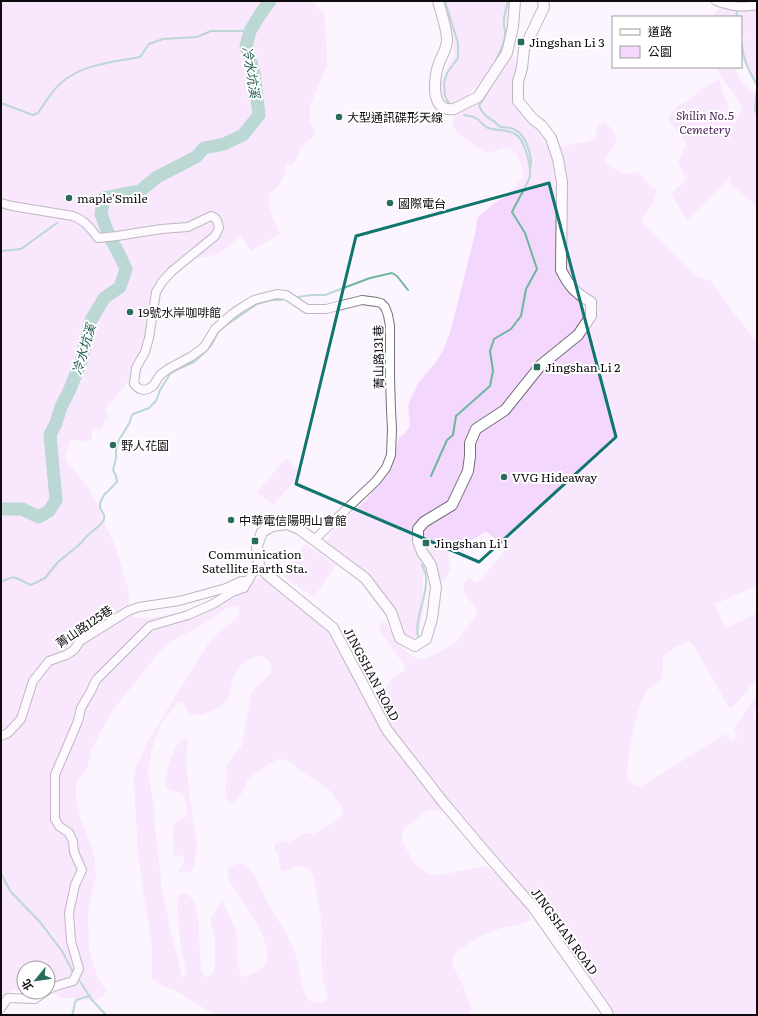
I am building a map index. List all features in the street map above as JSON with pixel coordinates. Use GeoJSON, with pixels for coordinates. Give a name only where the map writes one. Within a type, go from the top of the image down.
{"type":"FeatureCollection","features":[{"type":"Feature","properties":{"kind":"street"},"geometry":{"type":"LineString","coordinates":[[438,1],[447,40],[446,48],[439,64],[435,79],[436,98],[441,106],[449,110],[478,97],[507,53],[514,27],[515,1]]}},
{"type":"Feature","properties":{"kind":"street"},"geometry":{"type":"LineString","coordinates":[[56,986],[73,980],[78,969],[72,941],[69,913],[75,885],[82,870],[74,852],[73,841],[69,833],[59,826],[55,819],[55,775],[78,721],[81,708],[96,680],[150,626],[188,614],[212,604],[232,592],[244,588],[252,574],[260,566],[257,546],[262,532],[272,526],[287,524],[299,529],[365,578],[391,612],[400,638],[415,646],[426,639],[432,619],[436,587],[431,565],[422,552],[418,541],[418,529],[424,522],[452,504],[468,471],[470,443],[476,429],[505,410],[541,365],[578,334],[591,316],[591,302],[580,295],[566,282],[561,270],[562,182],[558,158],[551,138],[542,126],[518,101],[518,82],[522,68],[524,49],[544,7],[543,1]]}},
{"type":"Feature","properties":{"kind":"street"},"geometry":{"type":"LineString","coordinates":[[716,1],[733,7],[757,5]]}},
{"type":"Feature","properties":{"kind":"street","name":"菁山路131巷"},"geometry":{"type":"LineString","coordinates":[[1,203],[73,216],[82,220],[88,225],[98,238],[161,229],[188,227],[211,216],[215,217],[219,228],[214,236],[172,271],[162,282],[156,292],[149,338],[145,352],[136,368],[134,384],[140,389],[148,389],[154,386],[160,375],[204,347],[215,329],[232,314],[254,300],[277,294],[286,295],[307,309],[326,309],[362,300],[377,302],[385,307],[390,326],[392,429],[391,455],[386,468],[376,481],[314,540]]}},
{"type":"Feature","properties":{"kind":"street","name":"JINGSHAN ROAD"},"geometry":{"type":"LineString","coordinates":[[260,566],[269,576],[333,628],[387,730],[443,802],[533,907],[608,1012],[608,1015]]}},
{"type":"Feature","properties":{"kind":"street","name":"菁山路125巷"},"geometry":{"type":"LineString","coordinates":[[1,736],[8,733],[20,719],[33,681],[49,661],[66,655],[74,650],[80,641],[128,611],[139,607],[178,601],[226,588],[241,581],[248,581]]}},
{"type":"Feature","properties":{"kind":"street"},"geometry":{"type":"LineString","coordinates":[[1,1008],[8,998],[16,998]]}},
{"type":"Feature","properties":{"kind":"highlighted area"},"geometry":{"type":"Polygon","coordinates":[[[549,183],[616,437],[479,562],[296,484],[356,236],[549,183]]]}},
{"type":"Feature","properties":{"kind":"green space"},"geometry":{"type":"Polygon","coordinates":[[[1,1],[312,1],[324,14],[327,66],[310,105],[310,121],[316,134],[304,144],[294,163],[292,165],[287,164],[280,183],[270,194],[270,209],[280,234],[251,251],[241,236],[218,254],[190,260],[165,284],[160,295],[152,341],[140,374],[139,381],[127,383],[104,411],[109,416],[104,422],[101,430],[93,428],[91,441],[71,440],[65,459],[90,490],[115,546],[128,588],[129,603],[132,615],[136,618],[152,618],[169,615],[192,616],[246,587],[255,580],[262,578],[268,580],[330,630],[344,660],[385,735],[444,809],[443,811],[428,810],[404,828],[402,833],[402,841],[414,863],[430,875],[445,874],[486,866],[497,874],[525,905],[531,920],[516,926],[501,928],[482,935],[455,953],[452,964],[471,1006],[469,1015],[215,1015],[174,990],[164,987],[152,979],[152,944],[138,852],[134,776],[136,767],[147,743],[210,641],[240,613],[238,606],[234,606],[227,608],[210,620],[171,642],[159,652],[112,711],[91,750],[88,766],[78,779],[76,797],[81,819],[91,845],[95,862],[96,876],[88,914],[89,947],[96,973],[106,990],[105,993],[102,997],[92,1001],[79,998],[60,998],[56,995],[56,960],[16,960],[16,991],[13,990],[1,999],[1,1]],[[257,656],[249,659],[239,667],[233,678],[229,697],[222,705],[212,711],[200,715],[192,715],[183,703],[178,703],[163,721],[158,731],[151,752],[148,773],[154,806],[162,890],[181,976],[185,976],[186,972],[180,935],[178,900],[181,894],[188,894],[197,911],[201,971],[204,976],[207,977],[215,969],[215,940],[211,921],[221,900],[223,900],[237,935],[238,964],[240,974],[244,977],[264,966],[267,957],[267,948],[263,937],[228,877],[228,871],[236,864],[244,864],[247,866],[257,880],[270,907],[294,948],[302,986],[306,996],[312,1001],[325,1002],[328,997],[323,981],[321,918],[313,874],[311,871],[302,866],[282,871],[274,846],[276,843],[283,840],[289,843],[303,834],[313,834],[320,831],[343,813],[342,809],[331,792],[289,761],[283,759],[280,759],[259,770],[249,778],[240,796],[235,801],[229,801],[225,792],[227,765],[241,747],[251,694],[254,689],[271,673],[271,664],[262,656],[257,656]]]}},
{"type":"Feature","properties":{"kind":"green space"},"geometry":{"type":"Polygon","coordinates":[[[443,1],[512,1],[506,45],[484,78],[463,100],[451,106],[439,97],[441,79],[454,56],[454,44],[443,1]]]}},
{"type":"Feature","properties":{"kind":"green space"},"geometry":{"type":"Polygon","coordinates":[[[721,7],[736,12],[757,8],[757,79],[750,76],[742,58],[742,42],[745,39],[742,33],[742,16],[713,16],[721,7]]]}},
{"type":"Feature","properties":{"kind":"green space"},"geometry":{"type":"Polygon","coordinates":[[[509,57],[516,59],[518,65],[512,91],[513,100],[520,112],[536,128],[553,158],[558,185],[555,263],[557,276],[580,302],[584,314],[587,315],[595,307],[572,283],[567,271],[559,150],[561,146],[592,140],[598,127],[603,122],[612,130],[617,140],[607,155],[605,160],[606,164],[626,174],[635,172],[640,174],[656,190],[657,193],[652,205],[643,216],[642,220],[644,224],[694,275],[711,281],[735,315],[757,342],[757,586],[715,604],[725,628],[756,614],[757,679],[731,708],[728,706],[693,644],[689,641],[677,646],[663,657],[662,678],[645,693],[641,702],[630,749],[627,779],[635,785],[642,786],[725,734],[730,742],[738,737],[734,728],[757,695],[757,705],[753,713],[757,727],[757,1015],[613,1015],[591,982],[399,739],[388,718],[384,703],[384,696],[390,681],[405,670],[405,666],[382,634],[379,626],[381,623],[385,622],[400,645],[418,659],[424,660],[447,648],[458,640],[476,615],[477,609],[465,594],[464,585],[466,581],[470,578],[477,583],[504,551],[500,543],[487,532],[483,533],[449,552],[448,556],[451,570],[439,583],[426,572],[423,577],[423,615],[418,635],[410,640],[405,638],[395,615],[331,549],[327,542],[328,538],[338,524],[367,499],[389,469],[395,456],[399,437],[404,434],[410,426],[408,405],[419,382],[436,362],[444,349],[451,329],[476,229],[477,218],[493,204],[508,195],[523,177],[522,166],[516,153],[508,147],[493,152],[484,151],[463,137],[453,126],[453,117],[468,106],[509,57]]]}},
{"type":"Feature","properties":{"kind":"green space","name":"Shilin No.5 Cemetery"},"geometry":{"type":"Polygon","coordinates":[[[717,68],[735,68],[743,84],[754,94],[757,94],[757,206],[730,184],[731,176],[687,220],[671,194],[686,180],[678,161],[687,144],[668,119],[677,106],[689,100],[700,90],[719,79],[734,125],[742,110],[737,98],[723,80],[717,68]]]}},
{"type":"Feature","properties":{"kind":"green space"},"geometry":{"type":"Polygon","coordinates":[[[286,458],[302,473],[273,505],[257,492],[286,458]]]}},
{"type":"Feature","properties":{"kind":"green space"},"geometry":{"type":"Polygon","coordinates":[[[305,544],[336,565],[314,597],[283,576],[305,544]]]}},
{"type":"Feature","properties":{"kind":"green space"},"geometry":{"type":"Polygon","coordinates":[[[183,739],[188,741],[186,763],[197,843],[194,866],[192,870],[187,873],[181,873],[179,871],[184,864],[184,858],[180,855],[175,856],[173,853],[174,844],[172,832],[175,822],[187,816],[186,804],[183,795],[179,792],[168,789],[166,783],[167,769],[176,747],[183,739]]]}},
{"type":"Feature","properties":{"kind":"waterway","name":"冷水坑溪"},"geometry":{"type":"LineString","coordinates":[[1,509],[22,509],[39,517],[49,511],[56,500],[50,435],[82,359],[90,322],[104,298],[120,287],[126,269],[110,238],[101,214],[104,198],[140,191],[157,177],[196,157],[204,148],[224,144],[243,135],[259,115],[254,73],[246,46],[250,31],[270,1]]}},
{"type":"Feature","properties":{"kind":"waterway"},"geometry":{"type":"LineString","coordinates":[[445,1],[458,43],[458,58],[447,73],[444,83],[445,96],[449,104]]}},
{"type":"Feature","properties":{"kind":"waterway"},"geometry":{"type":"LineString","coordinates":[[495,63],[504,40],[504,18],[508,1]]}},
{"type":"Feature","properties":{"kind":"waterway"},"geometry":{"type":"LineString","coordinates":[[736,16],[737,11]]}},
{"type":"Feature","properties":{"kind":"waterway"},"geometry":{"type":"LineString","coordinates":[[1,103],[33,115],[38,113],[55,89],[62,82],[70,76],[89,67],[140,57],[149,44],[163,39],[197,37],[211,31],[250,31]]}},
{"type":"Feature","properties":{"kind":"waterway"},"geometry":{"type":"LineString","coordinates":[[742,46],[746,64],[757,85]]}},
{"type":"Feature","properties":{"kind":"waterway"},"geometry":{"type":"LineString","coordinates":[[490,88],[479,106],[490,120],[494,121],[499,126],[515,130],[523,137],[530,156],[530,169]]}},
{"type":"Feature","properties":{"kind":"waterway"},"geometry":{"type":"LineString","coordinates":[[757,88],[755,108],[757,116]]}},
{"type":"Feature","properties":{"kind":"waterway"},"geometry":{"type":"LineString","coordinates":[[431,476],[447,440],[453,435],[456,416],[490,386],[493,371],[490,351],[494,339],[511,329],[521,316],[526,289],[537,269],[525,233],[512,212],[530,176],[528,160],[522,141],[519,137],[509,131],[488,128],[475,117],[464,115]]}},
{"type":"Feature","properties":{"kind":"waterway"},"geometry":{"type":"LineString","coordinates":[[1,251],[21,249],[57,223]]}},
{"type":"Feature","properties":{"kind":"waterway"},"geometry":{"type":"LineString","coordinates":[[298,297],[325,295],[370,278],[392,273],[397,276],[408,290]]}},
{"type":"Feature","properties":{"kind":"waterway"},"geometry":{"type":"LineString","coordinates":[[1,582],[14,577],[31,585],[45,578],[58,562],[100,525],[104,520],[100,503],[104,495],[117,482],[113,470],[116,450],[119,440],[133,414],[149,408],[156,401],[160,390],[170,374],[194,362],[212,344],[218,332],[225,326],[257,304],[272,300],[282,300]]}},
{"type":"Feature","properties":{"kind":"waterway"},"geometry":{"type":"LineString","coordinates":[[418,637],[417,630],[419,614],[426,584],[426,574],[422,565]]}},
{"type":"Feature","properties":{"kind":"waterway"},"geometry":{"type":"LineString","coordinates":[[1,874],[11,892],[40,922],[62,951],[73,972]]}},
{"type":"Feature","properties":{"kind":"waterway"},"geometry":{"type":"LineString","coordinates":[[79,980],[92,1000],[106,1015]]}},
{"type":"Feature","properties":{"kind":"waterway"},"geometry":{"type":"LineString","coordinates":[[72,1015],[76,1000],[90,996]]}},
{"type":"Feature","properties":{"kind":"place","name":"Jingshan Li 3"},"geometry":{"type":"Point","coordinates":[521,42]}},
{"type":"Feature","properties":{"kind":"place","name":"大型通訊碟形天線"},"geometry":{"type":"Point","coordinates":[339,117]}},
{"type":"Feature","properties":{"kind":"place","name":"maple'Smile"},"geometry":{"type":"Point","coordinates":[69,198]}},
{"type":"Feature","properties":{"kind":"place","name":"國際電台"},"geometry":{"type":"Point","coordinates":[390,203]}},
{"type":"Feature","properties":{"kind":"place","name":"19號水岸咖啡館"},"geometry":{"type":"Point","coordinates":[130,312]}},
{"type":"Feature","properties":{"kind":"place","name":"Jingshan Li 2"},"geometry":{"type":"Point","coordinates":[537,367]}},
{"type":"Feature","properties":{"kind":"place","name":"野人花園"},"geometry":{"type":"Point","coordinates":[113,445]}},
{"type":"Feature","properties":{"kind":"place","name":"VVG Hideaway"},"geometry":{"type":"Point","coordinates":[504,477]}},
{"type":"Feature","properties":{"kind":"place","name":"中華電信陽明山會館"},"geometry":{"type":"Point","coordinates":[231,520]}},
{"type":"Feature","properties":{"kind":"place","name":"Communication Satellite Earth Sta."},"geometry":{"type":"Point","coordinates":[255,541]}},
{"type":"Feature","properties":{"kind":"place","name":"Jingshan Li 1"},"geometry":{"type":"Point","coordinates":[426,543]}}]}
